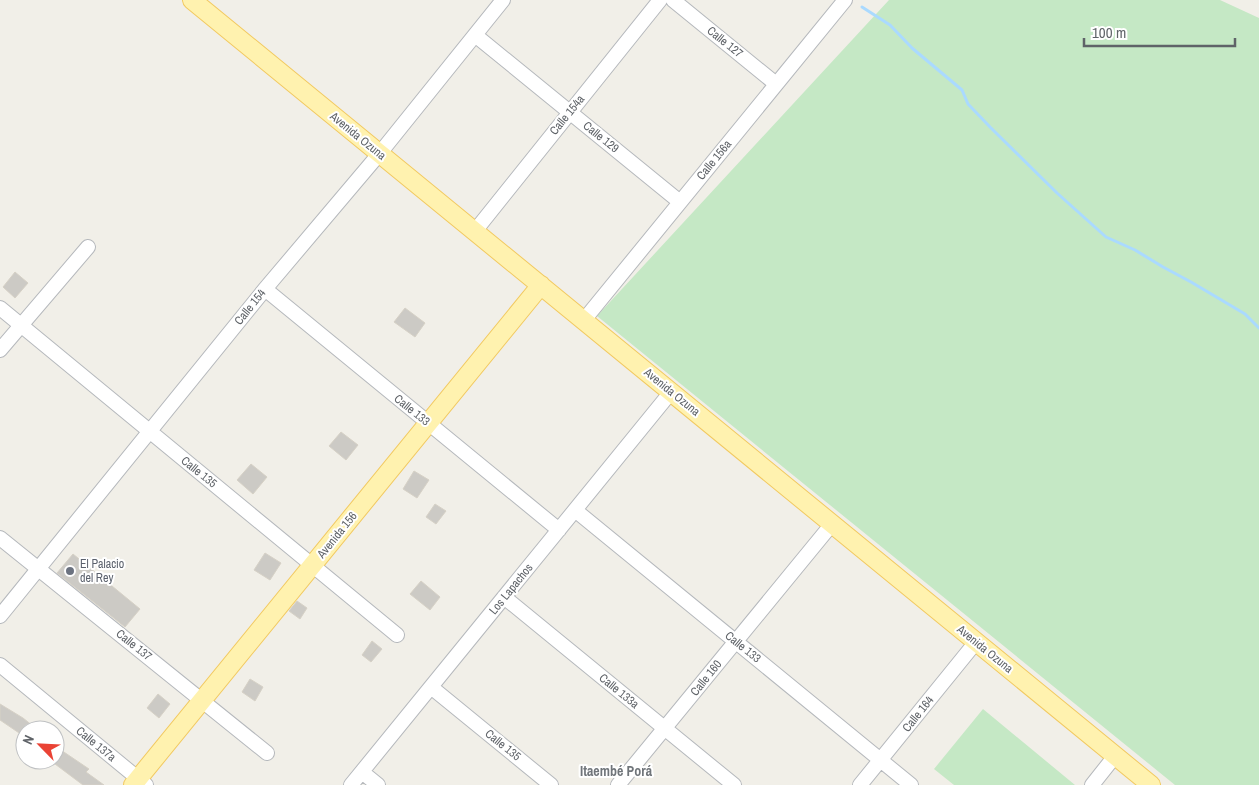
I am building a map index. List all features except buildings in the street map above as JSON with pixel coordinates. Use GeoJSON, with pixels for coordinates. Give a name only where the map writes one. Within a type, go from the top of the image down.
{"type":"FeatureCollection","features":[{"type":"Feature","properties":{"kind":"main road","name":"Avenida Ozuna"},"geometry":{"type":"LineString","coordinates":[[192,0],[1151,785]]}},
{"type":"Feature","properties":{"kind":"main road","name":"Avenida 156"},"geometry":{"type":"LineString","coordinates":[[139,783],[202,700],[541,285]]}},
{"type":"Feature","properties":{"kind":"street","name":"Calle 154"},"geometry":{"type":"LineString","coordinates":[[0,616],[265,289],[380,153],[503,0]]}},
{"type":"Feature","properties":{"kind":"street","name":"Calle 154a"},"geometry":{"type":"LineString","coordinates":[[475,231],[660,0]]}},
{"type":"Feature","properties":{"kind":"street","name":"Calle 127"},"geometry":{"type":"LineString","coordinates":[[673,0],[776,84]]}},
{"type":"Feature","properties":{"kind":"street","name":"Calle 156a"},"geometry":{"type":"LineString","coordinates":[[584,320],[845,0]]}},
{"type":"Feature","properties":{"kind":"street","name":"Calle 129"},"geometry":{"type":"LineString","coordinates":[[475,35],[680,202]]}},
{"type":"Feature","properties":{"kind":"street"},"geometry":{"type":"LineString","coordinates":[[0,350],[88,247]]}},
{"type":"Feature","properties":{"kind":"street","name":"Calle 133"},"geometry":{"type":"LineString","coordinates":[[265,289],[559,530]]}},
{"type":"Feature","properties":{"kind":"street","name":"Calle 135"},"geometry":{"type":"LineString","coordinates":[[0,308],[398,635]]}},
{"type":"Feature","properties":{"kind":"street","name":"Los Lapachos"},"geometry":{"type":"LineString","coordinates":[[351,785],[671,392]]}},
{"type":"Feature","properties":{"kind":"street","name":"Calle 133"},"geometry":{"type":"LineString","coordinates":[[575,510],[911,785]]}},
{"type":"Feature","properties":{"kind":"street","name":"Calle 160"},"geometry":{"type":"LineString","coordinates":[[618,785],[832,524]]}},
{"type":"Feature","properties":{"kind":"street","name":"Calle 137"},"geometry":{"type":"LineString","coordinates":[[0,538],[267,753]]}},
{"type":"Feature","properties":{"kind":"street","name":"Calle 133a"},"geometry":{"type":"LineString","coordinates":[[504,597],[734,785]]}},
{"type":"Feature","properties":{"kind":"street","name":"Calle 164"},"geometry":{"type":"LineString","coordinates":[[860,785],[976,642]]}},
{"type":"Feature","properties":{"kind":"street","name":"Calle 137a"},"geometry":{"type":"LineString","coordinates":[[0,665],[139,783]]}},
{"type":"Feature","properties":{"kind":"street","name":"Calle 135"},"geometry":{"type":"LineString","coordinates":[[431,687],[551,785]]}},
{"type":"Feature","properties":{"kind":"street"},"geometry":{"type":"LineString","coordinates":[[1092,785],[1115,756]]}},
{"type":"Feature","properties":{"kind":"street"},"geometry":{"type":"LineString","coordinates":[[362,772],[378,785]]}},
{"type":"Feature","properties":{"kind":"green space"},"geometry":{"type":"Polygon","coordinates":[[[889,0],[1220,0],[1259,18],[1259,785],[1175,785],[597,316],[889,0]]]}},
{"type":"Feature","properties":{"kind":"green space"},"geometry":{"type":"Polygon","coordinates":[[[983,709],[1075,785],[954,785],[934,769],[983,709]]]}},
{"type":"Feature","properties":{"kind":"waterway"},"geometry":{"type":"LineString","coordinates":[[862,7],[890,25],[912,48],[962,90],[968,104],[990,127],[1057,193],[1106,237],[1135,250],[1245,314],[1259,328]]}},
{"type":"Feature","properties":{"kind":"place","name":"El Palacio del Rey"},"geometry":{"type":"Point","coordinates":[70,571]}},
{"type":"Feature","properties":{"kind":"district","name":"Itaembé Porá"},"geometry":{"type":"Point","coordinates":[616,771]}}]}
